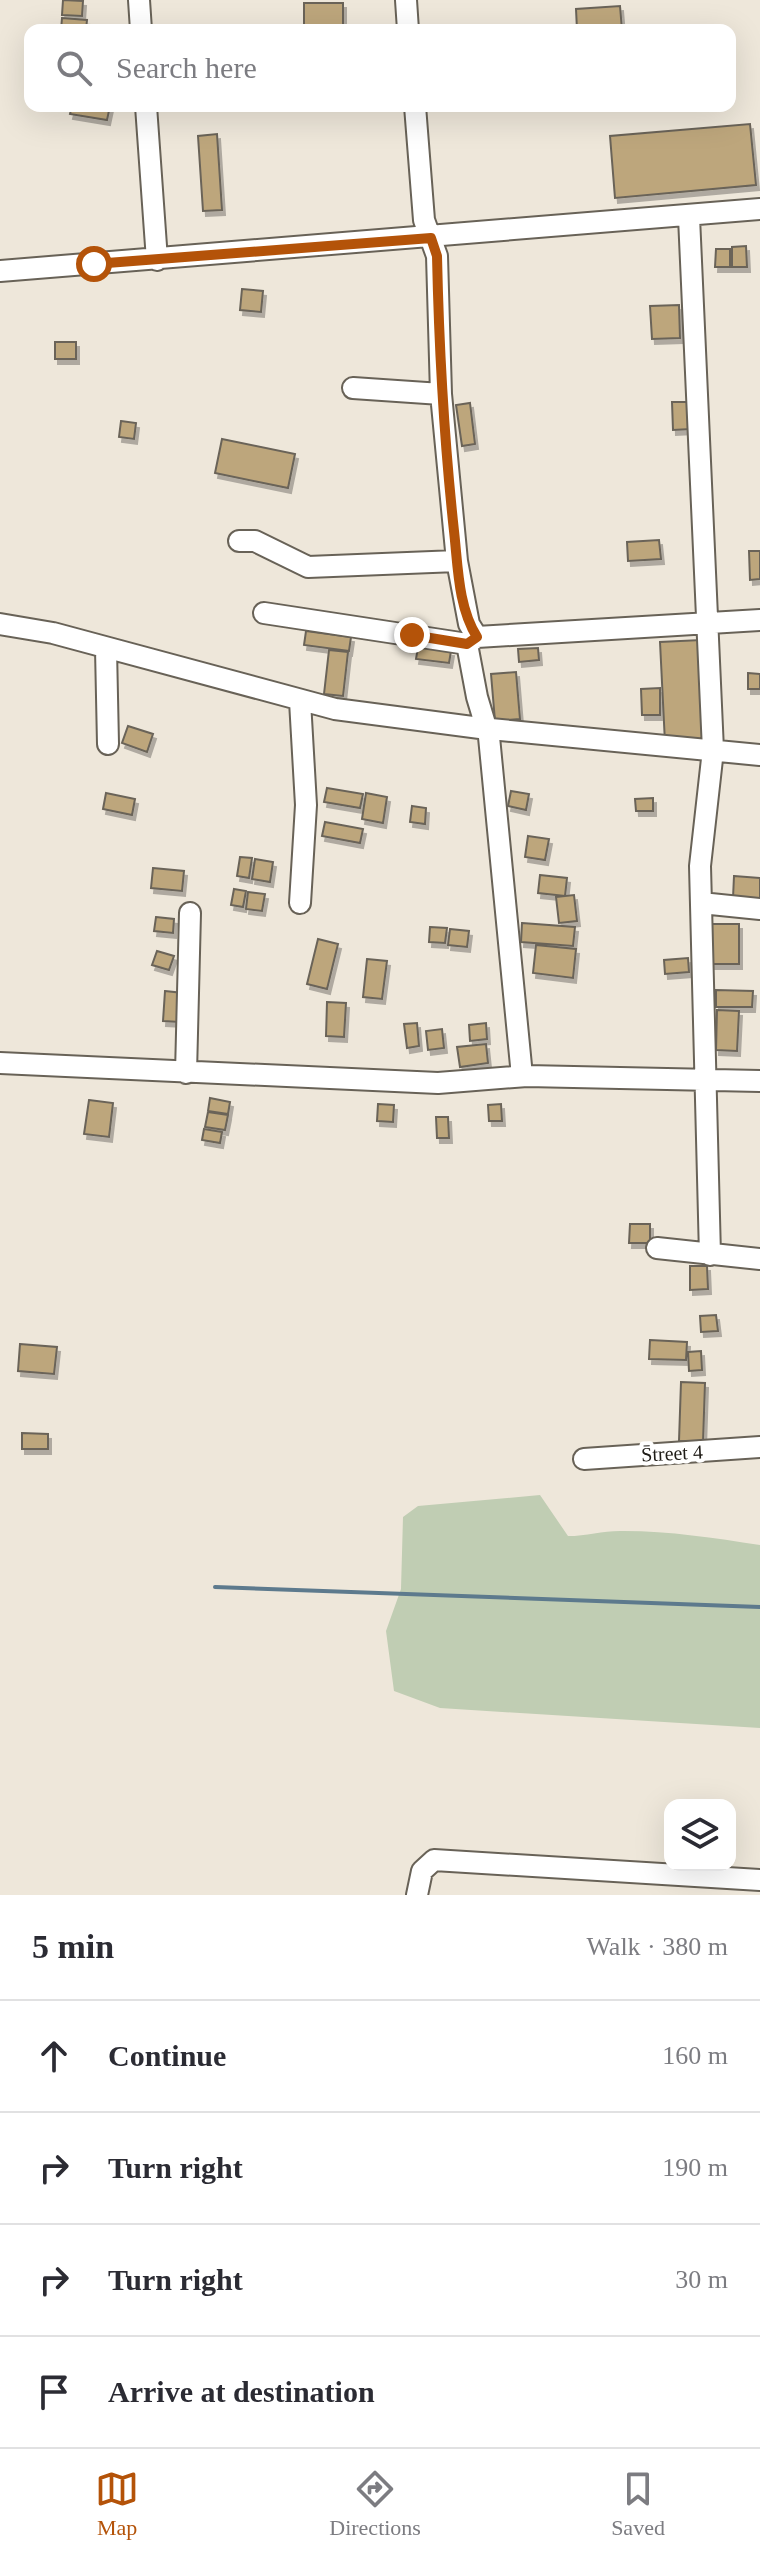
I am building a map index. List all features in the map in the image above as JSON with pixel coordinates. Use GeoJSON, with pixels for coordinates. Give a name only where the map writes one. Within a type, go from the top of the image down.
{"type":"FeatureCollection","features":[{"type":"Feature","properties":{"kind":"street"},"geometry":{"type":"LineString","coordinates":[[139,0],[141,24]]}},
{"type":"Feature","properties":{"kind":"street"},"geometry":{"type":"LineString","coordinates":[[406,0],[408,24]]}},
{"type":"Feature","properties":{"kind":"street"},"geometry":{"type":"LineString","coordinates":[[146,112],[157,260]]}},
{"type":"Feature","properties":{"kind":"street"},"geometry":{"type":"LineString","coordinates":[[415,112],[424,220],[437,256],[441,394],[457,561],[486,729],[522,1076]]}},
{"type":"Feature","properties":{"kind":"street"},"geometry":{"type":"LineString","coordinates":[[0,271],[760,209]]}},
{"type":"Feature","properties":{"kind":"street"},"geometry":{"type":"LineString","coordinates":[[689,217],[713,750],[700,866],[710,1255]]}},
{"type":"Feature","properties":{"kind":"street"},"geometry":{"type":"LineString","coordinates":[[353,388],[441,394]]}},
{"type":"Feature","properties":{"kind":"street"},"geometry":{"type":"LineString","coordinates":[[239,541],[255,541],[308,567],[457,561]]}},
{"type":"Feature","properties":{"kind":"street"},"geometry":{"type":"LineString","coordinates":[[264,613],[472,641],[760,620]]}},
{"type":"Feature","properties":{"kind":"street"},"geometry":{"type":"LineString","coordinates":[[0,624],[53,633],[300,701],[486,729],[760,755]]}},
{"type":"Feature","properties":{"kind":"street"},"geometry":{"type":"LineString","coordinates":[[106,649],[108,744]]}},
{"type":"Feature","properties":{"kind":"street"},"geometry":{"type":"LineString","coordinates":[[300,701],[306,805],[300,903]]}},
{"type":"Feature","properties":{"kind":"street"},"geometry":{"type":"LineString","coordinates":[[701,903],[760,909]]}},
{"type":"Feature","properties":{"kind":"street"},"geometry":{"type":"LineString","coordinates":[[186,1073],[190,913]]}},
{"type":"Feature","properties":{"kind":"street"},"geometry":{"type":"LineString","coordinates":[[0,1063],[438,1083],[522,1076],[760,1081]]}},
{"type":"Feature","properties":{"kind":"street"},"geometry":{"type":"LineString","coordinates":[[657,1248],[760,1259]]}},
{"type":"Feature","properties":{"kind":"street","name":"S̄treet 4"},"geometry":{"type":"LineString","coordinates":[[584,1459],[760,1447]]}},
{"type":"Feature","properties":{"kind":"street"},"geometry":{"type":"LineString","coordinates":[[417,1895],[422,1871],[434,1860],[760,1880]]}},
{"type":"Feature","properties":{"kind":"green space"},"geometry":{"type":"Polygon","coordinates":[[[540,1495],[568,1536],[641,1531],[760,1545],[760,1728],[440,1708],[394,1691],[386,1631],[401,1589],[403,1517],[418,1506],[540,1495]]]}},
{"type":"Feature","properties":{"kind":"building"},"geometry":{"type":"Polygon","coordinates":[[[63,0],[83,1],[82,16],[62,15],[63,0]]]}},
{"type":"Feature","properties":{"kind":"building"},"geometry":{"type":"Polygon","coordinates":[[[304,3],[343,3],[343,24],[304,24],[304,3]]]}},
{"type":"Feature","properties":{"kind":"building"},"geometry":{"type":"Polygon","coordinates":[[[620,6],[622,24],[577,24],[576,9],[620,6]]]}},
{"type":"Feature","properties":{"kind":"building"},"geometry":{"type":"Polygon","coordinates":[[[62,18],[87,20],[87,24],[62,24],[62,18]]]}},
{"type":"Feature","properties":{"kind":"building"},"geometry":{"type":"Polygon","coordinates":[[[70,112],[109,112],[107,120],[70,112]]]}},
{"type":"Feature","properties":{"kind":"building"},"geometry":{"type":"Polygon","coordinates":[[[750,124],[756,185],[615,198],[610,136],[750,124]]]}},
{"type":"Feature","properties":{"kind":"building"},"geometry":{"type":"Polygon","coordinates":[[[217,134],[222,210],[203,211],[198,136],[217,134]]]}},
{"type":"Feature","properties":{"kind":"building"},"geometry":{"type":"Polygon","coordinates":[[[746,246],[747,267],[732,267],[732,247],[746,246]]]}},
{"type":"Feature","properties":{"kind":"building"},"geometry":{"type":"Polygon","coordinates":[[[716,249],[730,249],[730,267],[715,267],[716,249]]]}},
{"type":"Feature","properties":{"kind":"building"},"geometry":{"type":"Polygon","coordinates":[[[242,289],[263,291],[261,312],[240,310],[242,289]]]}},
{"type":"Feature","properties":{"kind":"building"},"geometry":{"type":"Polygon","coordinates":[[[679,305],[680,338],[652,339],[650,306],[679,305]]]}},
{"type":"Feature","properties":{"kind":"building"},"geometry":{"type":"Polygon","coordinates":[[[55,342],[76,342],[76,359],[55,359],[55,342]]]}},
{"type":"Feature","properties":{"kind":"building"},"geometry":{"type":"Polygon","coordinates":[[[672,402],[690,402],[691,429],[673,430],[672,402]]]}},
{"type":"Feature","properties":{"kind":"building"},"geometry":{"type":"Polygon","coordinates":[[[470,403],[475,444],[462,446],[456,405],[470,403]]]}},
{"type":"Feature","properties":{"kind":"building"},"geometry":{"type":"Polygon","coordinates":[[[121,421],[136,423],[134,439],[119,437],[121,421]]]}},
{"type":"Feature","properties":{"kind":"building"},"geometry":{"type":"Polygon","coordinates":[[[222,439],[295,454],[288,488],[215,473],[222,439]]]}},
{"type":"Feature","properties":{"kind":"building"},"geometry":{"type":"Polygon","coordinates":[[[659,540],[661,559],[628,561],[627,542],[659,540]]]}},
{"type":"Feature","properties":{"kind":"building"},"geometry":{"type":"Polygon","coordinates":[[[749,551],[760,551],[760,579],[750,580],[749,551]]]}},
{"type":"Feature","properties":{"kind":"building"},"geometry":{"type":"Polygon","coordinates":[[[306,631],[351,637],[349,651],[304,645],[306,631]]]}},
{"type":"Feature","properties":{"kind":"building"},"geometry":{"type":"Polygon","coordinates":[[[701,640],[706,741],[665,743],[660,642],[701,640]]]}},
{"type":"Feature","properties":{"kind":"building"},"geometry":{"type":"Polygon","coordinates":[[[418,647],[451,651],[449,663],[416,659],[418,647]]]}},
{"type":"Feature","properties":{"kind":"building"},"geometry":{"type":"Polygon","coordinates":[[[538,648],[539,660],[519,662],[518,649],[538,648]]]}},
{"type":"Feature","properties":{"kind":"building"},"geometry":{"type":"Polygon","coordinates":[[[329,650],[348,652],[343,696],[324,694],[329,650]]]}},
{"type":"Feature","properties":{"kind":"building"},"geometry":{"type":"Polygon","coordinates":[[[516,672],[520,719],[495,721],[491,674],[516,672]]]}},
{"type":"Feature","properties":{"kind":"building"},"geometry":{"type":"Polygon","coordinates":[[[748,673],[760,674],[760,689],[748,689],[748,673]]]}},
{"type":"Feature","properties":{"kind":"building"},"geometry":{"type":"Polygon","coordinates":[[[660,688],[660,715],[642,715],[641,689],[660,688]]]}},
{"type":"Feature","properties":{"kind":"building"},"geometry":{"type":"Polygon","coordinates":[[[128,726],[153,734],[147,752],[122,743],[128,726]]]}},
{"type":"Feature","properties":{"kind":"building"},"geometry":{"type":"Polygon","coordinates":[[[327,788],[363,794],[360,808],[324,802],[327,788]]]}},
{"type":"Feature","properties":{"kind":"building"},"geometry":{"type":"Polygon","coordinates":[[[511,791],[529,794],[526,810],[508,806],[511,791]]]}},
{"type":"Feature","properties":{"kind":"building"},"geometry":{"type":"Polygon","coordinates":[[[106,793],[135,799],[132,815],[103,809],[106,793]]]}},
{"type":"Feature","properties":{"kind":"building"},"geometry":{"type":"Polygon","coordinates":[[[366,793],[387,797],[383,823],[362,819],[366,793]]]}},
{"type":"Feature","properties":{"kind":"building"},"geometry":{"type":"Polygon","coordinates":[[[653,798],[653,811],[636,811],[635,799],[653,798]]]}},
{"type":"Feature","properties":{"kind":"building"},"geometry":{"type":"Polygon","coordinates":[[[412,806],[426,808],[425,824],[410,822],[412,806]]]}},
{"type":"Feature","properties":{"kind":"building"},"geometry":{"type":"Polygon","coordinates":[[[325,822],[363,829],[360,843],[322,836],[325,822]]]}},
{"type":"Feature","properties":{"kind":"building"},"geometry":{"type":"Polygon","coordinates":[[[528,836],[549,839],[545,860],[525,857],[528,836]]]}},
{"type":"Feature","properties":{"kind":"building"},"geometry":{"type":"Polygon","coordinates":[[[240,857],[252,858],[249,878],[237,876],[240,857]]]}},
{"type":"Feature","properties":{"kind":"building"},"geometry":{"type":"Polygon","coordinates":[[[255,859],[273,862],[270,882],[252,879],[255,859]]]}},
{"type":"Feature","properties":{"kind":"building"},"geometry":{"type":"Polygon","coordinates":[[[153,868],[184,871],[182,891],[151,888],[153,868]]]}},
{"type":"Feature","properties":{"kind":"building"},"geometry":{"type":"Polygon","coordinates":[[[540,875],[567,878],[565,896],[538,893],[540,875]]]}},
{"type":"Feature","properties":{"kind":"building"},"geometry":{"type":"Polygon","coordinates":[[[734,876],[760,878],[760,900],[733,898],[734,876]]]}},
{"type":"Feature","properties":{"kind":"building"},"geometry":{"type":"Polygon","coordinates":[[[234,889],[246,891],[243,907],[231,905],[234,889]]]}},
{"type":"Feature","properties":{"kind":"building"},"geometry":{"type":"Polygon","coordinates":[[[248,892],[265,894],[262,911],[246,909],[248,892]]]}},
{"type":"Feature","properties":{"kind":"building"},"geometry":{"type":"Polygon","coordinates":[[[574,895],[577,921],[559,923],[556,897],[574,895]]]}},
{"type":"Feature","properties":{"kind":"building"},"geometry":{"type":"Polygon","coordinates":[[[156,917],[174,919],[173,933],[154,931],[156,917]]]}},
{"type":"Feature","properties":{"kind":"building"},"geometry":{"type":"Polygon","coordinates":[[[522,923],[575,927],[573,946],[521,942],[522,923]]]}},
{"type":"Feature","properties":{"kind":"building"},"geometry":{"type":"Polygon","coordinates":[[[712,924],[739,924],[739,964],[711,964],[712,924]]]}},
{"type":"Feature","properties":{"kind":"building"},"geometry":{"type":"Polygon","coordinates":[[[430,927],[447,928],[445,943],[429,942],[430,927]]]}},
{"type":"Feature","properties":{"kind":"building"},"geometry":{"type":"Polygon","coordinates":[[[450,929],[469,931],[467,947],[448,945],[450,929]]]}},
{"type":"Feature","properties":{"kind":"building"},"geometry":{"type":"Polygon","coordinates":[[[318,939],[338,944],[327,989],[307,984],[318,939]]]}},
{"type":"Feature","properties":{"kind":"building"},"geometry":{"type":"Polygon","coordinates":[[[536,945],[576,949],[573,978],[533,973],[536,945]]]}},
{"type":"Feature","properties":{"kind":"building"},"geometry":{"type":"Polygon","coordinates":[[[157,951],[174,956],[169,970],[152,965],[157,951]]]}},
{"type":"Feature","properties":{"kind":"building"},"geometry":{"type":"Polygon","coordinates":[[[688,958],[689,972],[665,974],[664,960],[688,958]]]}},
{"type":"Feature","properties":{"kind":"building"},"geometry":{"type":"Polygon","coordinates":[[[367,959],[387,961],[382,999],[363,997],[367,959]]]}},
{"type":"Feature","properties":{"kind":"building"},"geometry":{"type":"Polygon","coordinates":[[[716,990],[753,991],[752,1007],[716,1007],[716,990]]]}},
{"type":"Feature","properties":{"kind":"building"},"geometry":{"type":"Polygon","coordinates":[[[165,991],[183,993],[180,1022],[163,1021],[165,991]]]}},
{"type":"Feature","properties":{"kind":"building"},"geometry":{"type":"Polygon","coordinates":[[[327,1002],[346,1003],[344,1037],[326,1036],[327,1002]]]}},
{"type":"Feature","properties":{"kind":"building"},"geometry":{"type":"Polygon","coordinates":[[[717,1010],[739,1011],[737,1051],[716,1050],[717,1010]]]}},
{"type":"Feature","properties":{"kind":"building"},"geometry":{"type":"Polygon","coordinates":[[[417,1023],[419,1046],[407,1048],[404,1024],[417,1023]]]}},
{"type":"Feature","properties":{"kind":"building"},"geometry":{"type":"Polygon","coordinates":[[[486,1023],[487,1039],[470,1041],[469,1025],[486,1023]]]}},
{"type":"Feature","properties":{"kind":"building"},"geometry":{"type":"Polygon","coordinates":[[[442,1029],[444,1048],[428,1050],[426,1031],[442,1029]]]}},
{"type":"Feature","properties":{"kind":"building"},"geometry":{"type":"Polygon","coordinates":[[[486,1044],[488,1063],[460,1067],[457,1047],[486,1044]]]}},
{"type":"Feature","properties":{"kind":"building"},"geometry":{"type":"Polygon","coordinates":[[[210,1098],[230,1102],[228,1114],[208,1111],[210,1098]]]}},
{"type":"Feature","properties":{"kind":"building"},"geometry":{"type":"Polygon","coordinates":[[[89,1100],[113,1103],[109,1137],[84,1134],[89,1100]]]}},
{"type":"Feature","properties":{"kind":"building"},"geometry":{"type":"Polygon","coordinates":[[[378,1104],[394,1105],[393,1122],[377,1121],[378,1104]]]}},
{"type":"Feature","properties":{"kind":"building"},"geometry":{"type":"Polygon","coordinates":[[[501,1104],[502,1121],[489,1121],[488,1105],[501,1104]]]}},
{"type":"Feature","properties":{"kind":"building"},"geometry":{"type":"Polygon","coordinates":[[[208,1112],[228,1115],[225,1130],[205,1127],[208,1112]]]}},
{"type":"Feature","properties":{"kind":"building"},"geometry":{"type":"Polygon","coordinates":[[[436,1117],[448,1117],[449,1138],[437,1138],[436,1117]]]}},
{"type":"Feature","properties":{"kind":"building"},"geometry":{"type":"Polygon","coordinates":[[[204,1129],[222,1132],[220,1143],[202,1140],[204,1129]]]}},
{"type":"Feature","properties":{"kind":"building"},"geometry":{"type":"Polygon","coordinates":[[[630,1224],[650,1224],[650,1243],[629,1243],[630,1224]]]}},
{"type":"Feature","properties":{"kind":"building"},"geometry":{"type":"Polygon","coordinates":[[[690,1266],[707,1266],[708,1289],[690,1290],[690,1266]]]}},
{"type":"Feature","properties":{"kind":"building"},"geometry":{"type":"Polygon","coordinates":[[[716,1315],[718,1331],[701,1332],[700,1316],[716,1315]]]}},
{"type":"Feature","properties":{"kind":"building"},"geometry":{"type":"Polygon","coordinates":[[[650,1340],[687,1342],[686,1360],[649,1359],[650,1340]]]}},
{"type":"Feature","properties":{"kind":"building"},"geometry":{"type":"Polygon","coordinates":[[[20,1344],[57,1347],[54,1374],[18,1371],[20,1344]]]}},
{"type":"Feature","properties":{"kind":"building"},"geometry":{"type":"Polygon","coordinates":[[[701,1351],[702,1370],[689,1371],[688,1352],[701,1351]]]}},
{"type":"Feature","properties":{"kind":"building"},"geometry":{"type":"Polygon","coordinates":[[[681,1382],[705,1383],[703,1442],[679,1441],[681,1382]]]}},
{"type":"Feature","properties":{"kind":"building"},"geometry":{"type":"Polygon","coordinates":[[[22,1433],[48,1434],[48,1449],[22,1449],[22,1433]]]}},
{"type":"Feature","properties":{"kind":"waterway"},"geometry":{"type":"LineString","coordinates":[[215,1587],[760,1607]]}},
{"type":"Feature","properties":{"kind":"route"},"geometry":{"type":"LineString","coordinates":[[94,264],[431,238],[437,256],[441,394],[457,561],[463,602],[469,624],[477,637],[467,644],[412,635]]}}]}
